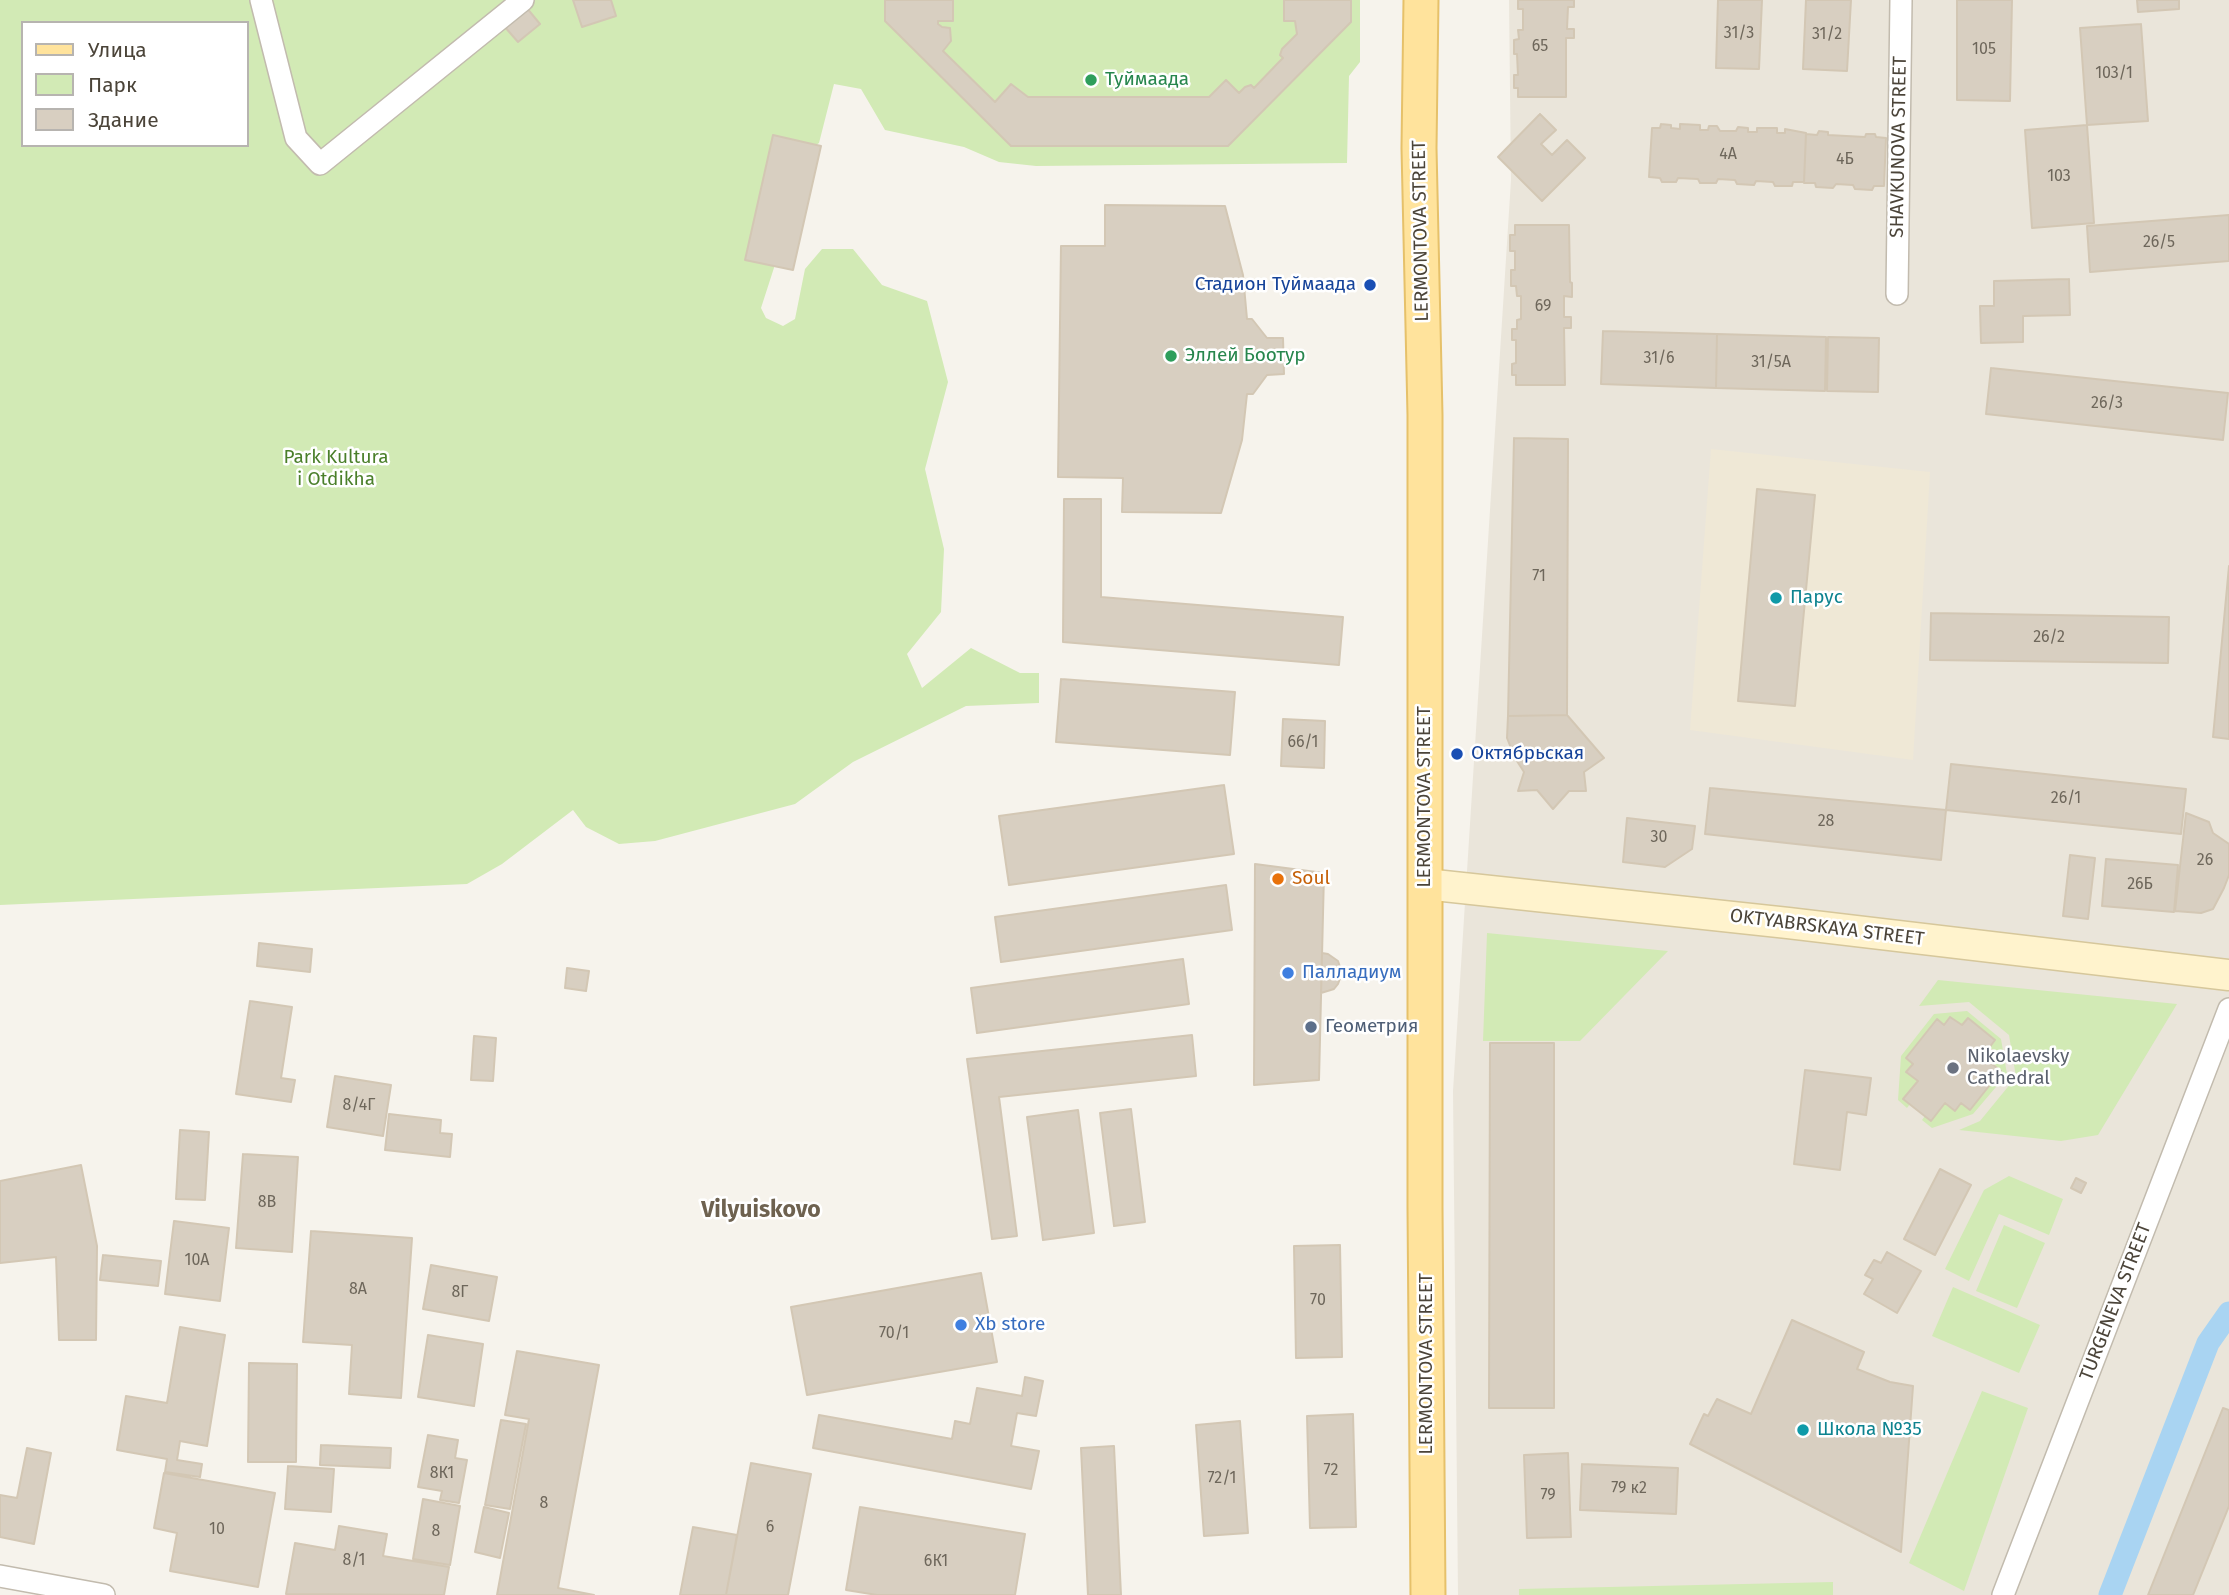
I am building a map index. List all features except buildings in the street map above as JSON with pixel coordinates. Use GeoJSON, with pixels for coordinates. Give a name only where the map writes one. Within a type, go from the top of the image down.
{"type":"FeatureCollection","features":[{"type":"Feature","properties":{"kind":"main road","name":"LERMONTOVA STREET"},"geometry":{"type":"LineString","coordinates":[[1420,0],[1419,148],[1425,415],[1428,1595]]}},
{"type":"Feature","properties":{"kind":"street"},"geometry":{"type":"LineString","coordinates":[[261,0],[296,138],[320,164],[523,0]]}},
{"type":"Feature","properties":{"kind":"street","name":"SHAVKUNOVA STREET"},"geometry":{"type":"LineString","coordinates":[[1897,294],[1901,0]]}},
{"type":"Feature","properties":{"kind":"street","name":"OKTYABRSKAYA STREET"},"geometry":{"type":"LineString","coordinates":[[1425,884],[2229,975]]}},
{"type":"Feature","properties":{"kind":"street","name":"TURGENEVA STREET"},"geometry":{"type":"LineString","coordinates":[[2003,1595],[2229,1009]]}},
{"type":"Feature","properties":{"kind":"street"},"geometry":{"type":"LineString","coordinates":[[0,1576],[104,1595]]}},
{"type":"Feature","properties":{"kind":"shaded area"},"geometry":{"type":"Polygon","coordinates":[[[1509,0],[2229,0],[2229,1595],[1458,1595],[1453,1091],[1511,180],[1509,0]]]}},
{"type":"Feature","properties":{"kind":"shaded area"},"geometry":{"type":"Polygon","coordinates":[[[1711,449],[1930,472],[1913,760],[1690,730],[1711,449]]]}},
{"type":"Feature","properties":{"kind":"green space","name":"Park Kultura i Otdikha"},"geometry":{"type":"Polygon","coordinates":[[[0,0],[1360,0],[1360,62],[1349,76],[1347,163],[1036,166],[999,162],[964,147],[885,130],[861,89],[834,84],[819,143],[813,147],[761,308],[766,318],[783,326],[795,319],[805,269],[822,249],[853,249],[882,285],[927,301],[948,382],[925,469],[944,549],[941,612],[907,654],[922,688],[971,648],[1020,673],[1039,673],[1039,703],[966,706],[853,762],[795,804],[655,841],[619,844],[586,827],[573,810],[502,864],[467,884],[0,905],[0,0]]]}},
{"type":"Feature","properties":{"kind":"green space"},"geometry":{"type":"Polygon","coordinates":[[[1487,933],[1668,951],[1580,1041],[1483,1041],[1487,933]]]}},
{"type":"Feature","properties":{"kind":"green space"},"geometry":{"type":"Polygon","coordinates":[[[1938,980],[2177,1004],[2098,1135],[2061,1141],[1959,1130],[1980,1121],[2016,1077],[2009,1035],[1969,1002],[1919,1006],[1938,980]]]}},
{"type":"Feature","properties":{"kind":"green space"},"geometry":{"type":"Polygon","coordinates":[[[1967,1011],[2001,1039],[2007,1074],[1973,1114],[1932,1128],[1922,1120],[1925,1116],[1931,1121],[1945,1103],[1955,1110],[1961,1103],[1970,1110],[2001,1072],[1992,1064],[1999,1056],[1989,1048],[1995,1040],[1968,1018],[1962,1025],[1951,1017],[1944,1025],[1936,1020],[1906,1058],[1913,1064],[1907,1072],[1918,1081],[1903,1099],[1910,1104],[1907,1108],[1898,1100],[1901,1056],[1934,1014],[1967,1011]]]}},
{"type":"Feature","properties":{"kind":"green space"},"geometry":{"type":"Polygon","coordinates":[[[2009,1176],[2063,1199],[2049,1235],[1999,1214],[1969,1281],[1945,1269],[1984,1190],[2009,1176]]]}},
{"type":"Feature","properties":{"kind":"green space"},"geometry":{"type":"Polygon","coordinates":[[[2004,1225],[2045,1243],[2017,1308],[1976,1291],[2004,1225]]]}},
{"type":"Feature","properties":{"kind":"green space"},"geometry":{"type":"Polygon","coordinates":[[[1953,1287],[2040,1325],[2019,1373],[1932,1336],[1953,1287]]]}},
{"type":"Feature","properties":{"kind":"green space"},"geometry":{"type":"Polygon","coordinates":[[[1982,1391],[2028,1408],[1964,1591],[1909,1563],[1982,1391]]]}},
{"type":"Feature","properties":{"kind":"green space"},"geometry":{"type":"Polygon","coordinates":[[[1833,1582],[1833,1595],[1519,1595],[1519,1589],[1833,1582]]]}},
{"type":"Feature","properties":{"kind":"waterway"},"geometry":{"type":"LineString","coordinates":[[2110,1595],[2208,1343],[2229,1313]]}},
{"type":"Feature","properties":{"kind":"place","name":"Туймаада"},"geometry":{"type":"Point","coordinates":[1091,80]}},
{"type":"Feature","properties":{"kind":"place","name":"Стадион Туймаада"},"geometry":{"type":"Point","coordinates":[1370,285]}},
{"type":"Feature","properties":{"kind":"place","name":"Эллей Боотур"},"geometry":{"type":"Point","coordinates":[1171,356]}},
{"type":"Feature","properties":{"kind":"place","name":"Парус"},"geometry":{"type":"Point","coordinates":[1776,598]}},
{"type":"Feature","properties":{"kind":"place","name":"Октябрьская"},"geometry":{"type":"Point","coordinates":[1457,754]}},
{"type":"Feature","properties":{"kind":"place","name":"Soul"},"geometry":{"type":"Point","coordinates":[1278,879]}},
{"type":"Feature","properties":{"kind":"place","name":"Палладиум"},"geometry":{"type":"Point","coordinates":[1288,973]}},
{"type":"Feature","properties":{"kind":"place","name":"Геометрия"},"geometry":{"type":"Point","coordinates":[1311,1027]}},
{"type":"Feature","properties":{"kind":"place","name":"Nikolaevsky Cathedral"},"geometry":{"type":"Point","coordinates":[1953,1068]}},
{"type":"Feature","properties":{"kind":"place","name":"Xb store"},"geometry":{"type":"Point","coordinates":[961,1325]}},
{"type":"Feature","properties":{"kind":"place","name":"Школа №35"},"geometry":{"type":"Point","coordinates":[1803,1430]}},
{"type":"Feature","properties":{"kind":"district","name":"Vilyuiskovo"},"geometry":{"type":"Point","coordinates":[761,1211]}}]}
